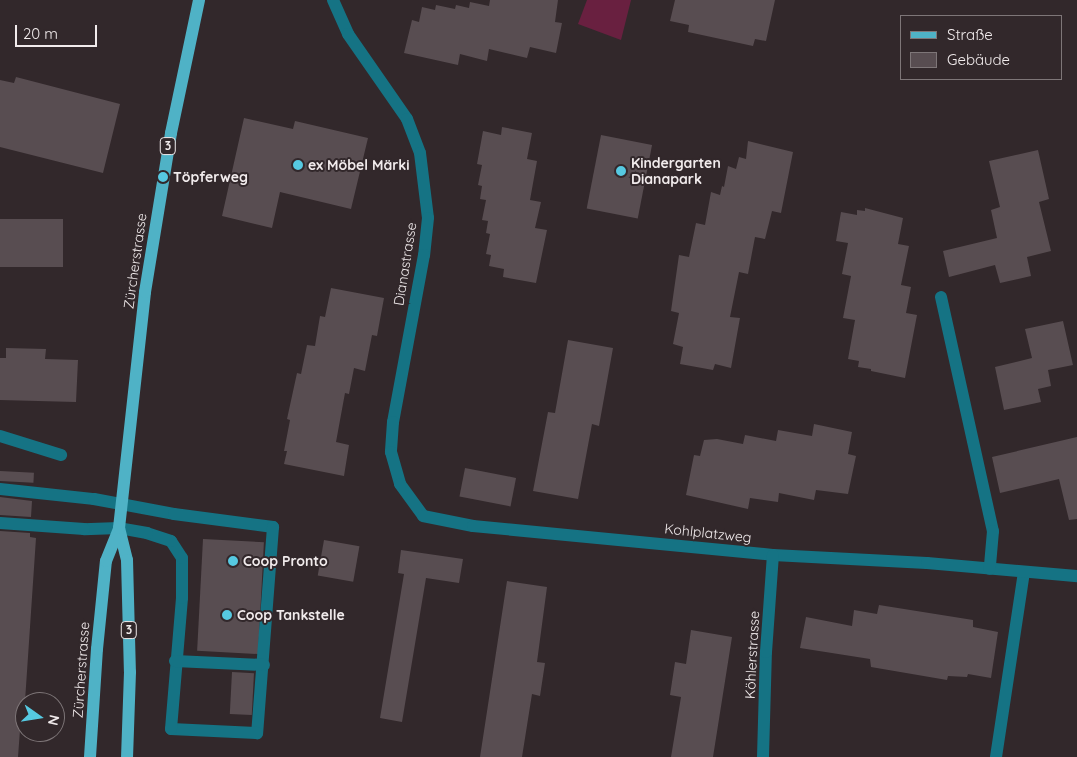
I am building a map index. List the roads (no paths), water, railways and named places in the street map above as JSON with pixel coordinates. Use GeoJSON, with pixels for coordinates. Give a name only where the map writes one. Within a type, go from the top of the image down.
{"type":"FeatureCollection","features":[{"type":"Feature","properties":{"kind":"main road","name":"Zürcherstrasse"},"geometry":{"type":"LineString","coordinates":[[90,757],[96,649],[106,561],[119,528],[145,292],[163,177],[199,0]]}},
{"type":"Feature","properties":{"kind":"main road","name":"Zürcherstrasse"},"geometry":{"type":"LineString","coordinates":[[119,528],[127,560],[130,672],[126,757]]}},
{"type":"Feature","properties":{"kind":"street","name":"Dianastrasse"},"geometry":{"type":"LineString","coordinates":[[333,0],[348,34],[407,119],[420,153],[428,218],[393,422],[391,452],[400,484],[422,516]]}},
{"type":"Feature","properties":{"kind":"street"},"geometry":{"type":"LineString","coordinates":[[941,297],[994,531],[990,569]]}},
{"type":"Feature","properties":{"kind":"street"},"geometry":{"type":"LineString","coordinates":[[0,436],[61,455]]}},
{"type":"Feature","properties":{"kind":"street"},"geometry":{"type":"LineString","coordinates":[[0,489],[121,503],[174,514],[273,527],[258,733],[171,729],[175,661],[182,598],[182,558],[171,541],[147,533],[119,528],[84,529],[0,523]]}},
{"type":"Feature","properties":{"kind":"street","name":"Kohlplatzweg"},"geometry":{"type":"LineString","coordinates":[[422,516],[473,526],[773,555],[927,563],[1077,576]]}},
{"type":"Feature","properties":{"kind":"street","name":"Köhlerstrasse"},"geometry":{"type":"LineString","coordinates":[[762,757],[766,652],[773,555]]}},
{"type":"Feature","properties":{"kind":"street"},"geometry":{"type":"LineString","coordinates":[[996,757],[1024,572]]}},
{"type":"Feature","properties":{"kind":"street"},"geometry":{"type":"LineString","coordinates":[[175,661],[264,665]]}},
{"type":"Feature","properties":{"kind":"place","name":"ex Möbel Märki"},"geometry":{"type":"Point","coordinates":[298,165]}},
{"type":"Feature","properties":{"kind":"place","name":"Kindergarten Dianapark"},"geometry":{"type":"Point","coordinates":[621,171]}},
{"type":"Feature","properties":{"kind":"place","name":"Töpferweg"},"geometry":{"type":"Point","coordinates":[163,177]}},
{"type":"Feature","properties":{"kind":"place","name":"Coop Pronto"},"geometry":{"type":"Point","coordinates":[233,561]}},
{"type":"Feature","properties":{"kind":"place","name":"Coop Tankstelle"},"geometry":{"type":"Point","coordinates":[227,615]}}]}
